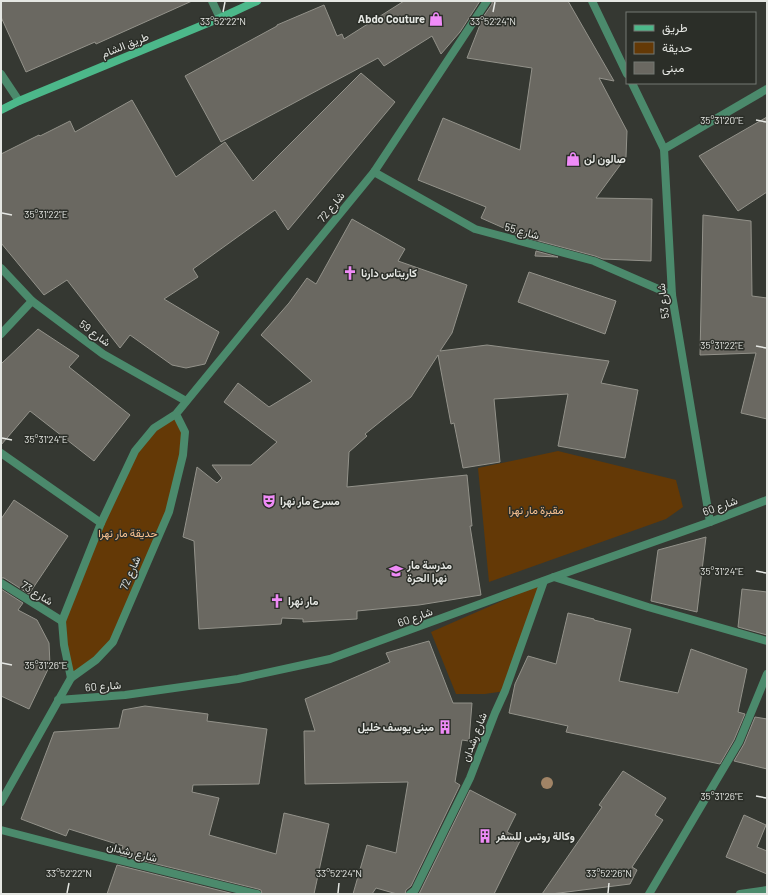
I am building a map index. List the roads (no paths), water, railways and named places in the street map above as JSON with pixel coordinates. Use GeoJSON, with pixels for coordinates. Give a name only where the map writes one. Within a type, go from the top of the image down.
{"type":"FeatureCollection","features":[{"type":"Feature","properties":{"kind":"main road","name":"طريق الشام"},"geometry":{"type":"LineString","coordinates":[[1,110],[19,101],[220,18],[256,1]]}},
{"type":"Feature","properties":{"kind":"street"},"geometry":{"type":"LineString","coordinates":[[212,1],[220,18]]}},
{"type":"Feature","properties":{"kind":"street","name":"شارع 72"},"geometry":{"type":"LineString","coordinates":[[71,678],[64,645],[62,621],[101,523],[135,451],[154,428],[176,414],[374,172],[487,1]]}},
{"type":"Feature","properties":{"kind":"street"},"geometry":{"type":"LineString","coordinates":[[592,1],[626,72]]}},
{"type":"Feature","properties":{"kind":"street"},"geometry":{"type":"LineString","coordinates":[[1,74],[19,101]]}},
{"type":"Feature","properties":{"kind":"street","name":"شارع 53"},"geometry":{"type":"LineString","coordinates":[[632,84],[664,149],[672,295],[710,522]]}},
{"type":"Feature","properties":{"kind":"street"},"geometry":{"type":"LineString","coordinates":[[664,149],[767,89]]}},
{"type":"Feature","properties":{"kind":"street","name":"شارع 55"},"geometry":{"type":"LineString","coordinates":[[374,172],[475,229],[594,261],[672,295]]}},
{"type":"Feature","properties":{"kind":"street","name":"شارع 59"},"geometry":{"type":"LineString","coordinates":[[1,268],[32,301],[103,354],[186,401]]}},
{"type":"Feature","properties":{"kind":"street"},"geometry":{"type":"LineString","coordinates":[[1,334],[32,301]]}},
{"type":"Feature","properties":{"kind":"street","name":"شارع 72"},"geometry":{"type":"LineString","coordinates":[[1,802],[71,678],[96,660],[113,642],[169,512],[183,455],[185,432],[176,414]]}},
{"type":"Feature","properties":{"kind":"street"},"geometry":{"type":"LineString","coordinates":[[1,453],[101,523]]}},
{"type":"Feature","properties":{"kind":"street","name":"شارع 60"},"geometry":{"type":"LineString","coordinates":[[58,700],[125,695],[238,679],[330,659],[767,500]]}},
{"type":"Feature","properties":{"kind":"street"},"geometry":{"type":"LineString","coordinates":[[554,577],[648,607],[767,641]]}},
{"type":"Feature","properties":{"kind":"street","name":"شارع رشدان"},"geometry":{"type":"LineString","coordinates":[[410,894],[415,890],[470,778],[505,691],[544,581]]}},
{"type":"Feature","properties":{"kind":"street","name":"شارع 73"},"geometry":{"type":"LineString","coordinates":[[1,583],[62,621]]}},
{"type":"Feature","properties":{"kind":"street"},"geometry":{"type":"LineString","coordinates":[[648,894],[739,742],[767,674]]}},
{"type":"Feature","properties":{"kind":"street","name":"شارع رشدان"},"geometry":{"type":"LineString","coordinates":[[1,830],[258,894]]}},
{"type":"Feature","properties":{"kind":"street"},"geometry":{"type":"LineString","coordinates":[[740,894],[767,890]]}},
{"type":"Feature","properties":{"kind":"place","name":"Abdo Couture"},"geometry":{"type":"Point","coordinates":[436,19]}},
{"type":"Feature","properties":{"kind":"place","name":"صالون لن"},"geometry":{"type":"Point","coordinates":[573,159]}},
{"type":"Feature","properties":{"kind":"place","name":"كاريتاس دارنا"},"geometry":{"type":"Point","coordinates":[350,273]}},
{"type":"Feature","properties":{"kind":"place","name":"مسرح مار نهرا"},"geometry":{"type":"Point","coordinates":[269,501]}},
{"type":"Feature","properties":{"kind":"place","name":"مدرسة مار نهرا الحرة"},"geometry":{"type":"Point","coordinates":[396,571]}},
{"type":"Feature","properties":{"kind":"place","name":"مار نهرا"},"geometry":{"type":"Point","coordinates":[277,601]}},
{"type":"Feature","properties":{"kind":"place","name":"مبنى يوسف خليل"},"geometry":{"type":"Point","coordinates":[445,727]}},
{"type":"Feature","properties":{"kind":"place","name":"وكالة روتس للسفر"},"geometry":{"type":"Point","coordinates":[485,836]}},
{"type":"Feature","properties":{"kind":"park label","name":"مقبرة مار نهرا"},"geometry":{"type":"Point","coordinates":[536,510]}},
{"type":"Feature","properties":{"kind":"park label","name":"حديقة مار نهرا"},"geometry":{"type":"Point","coordinates":[128,533]}}]}
